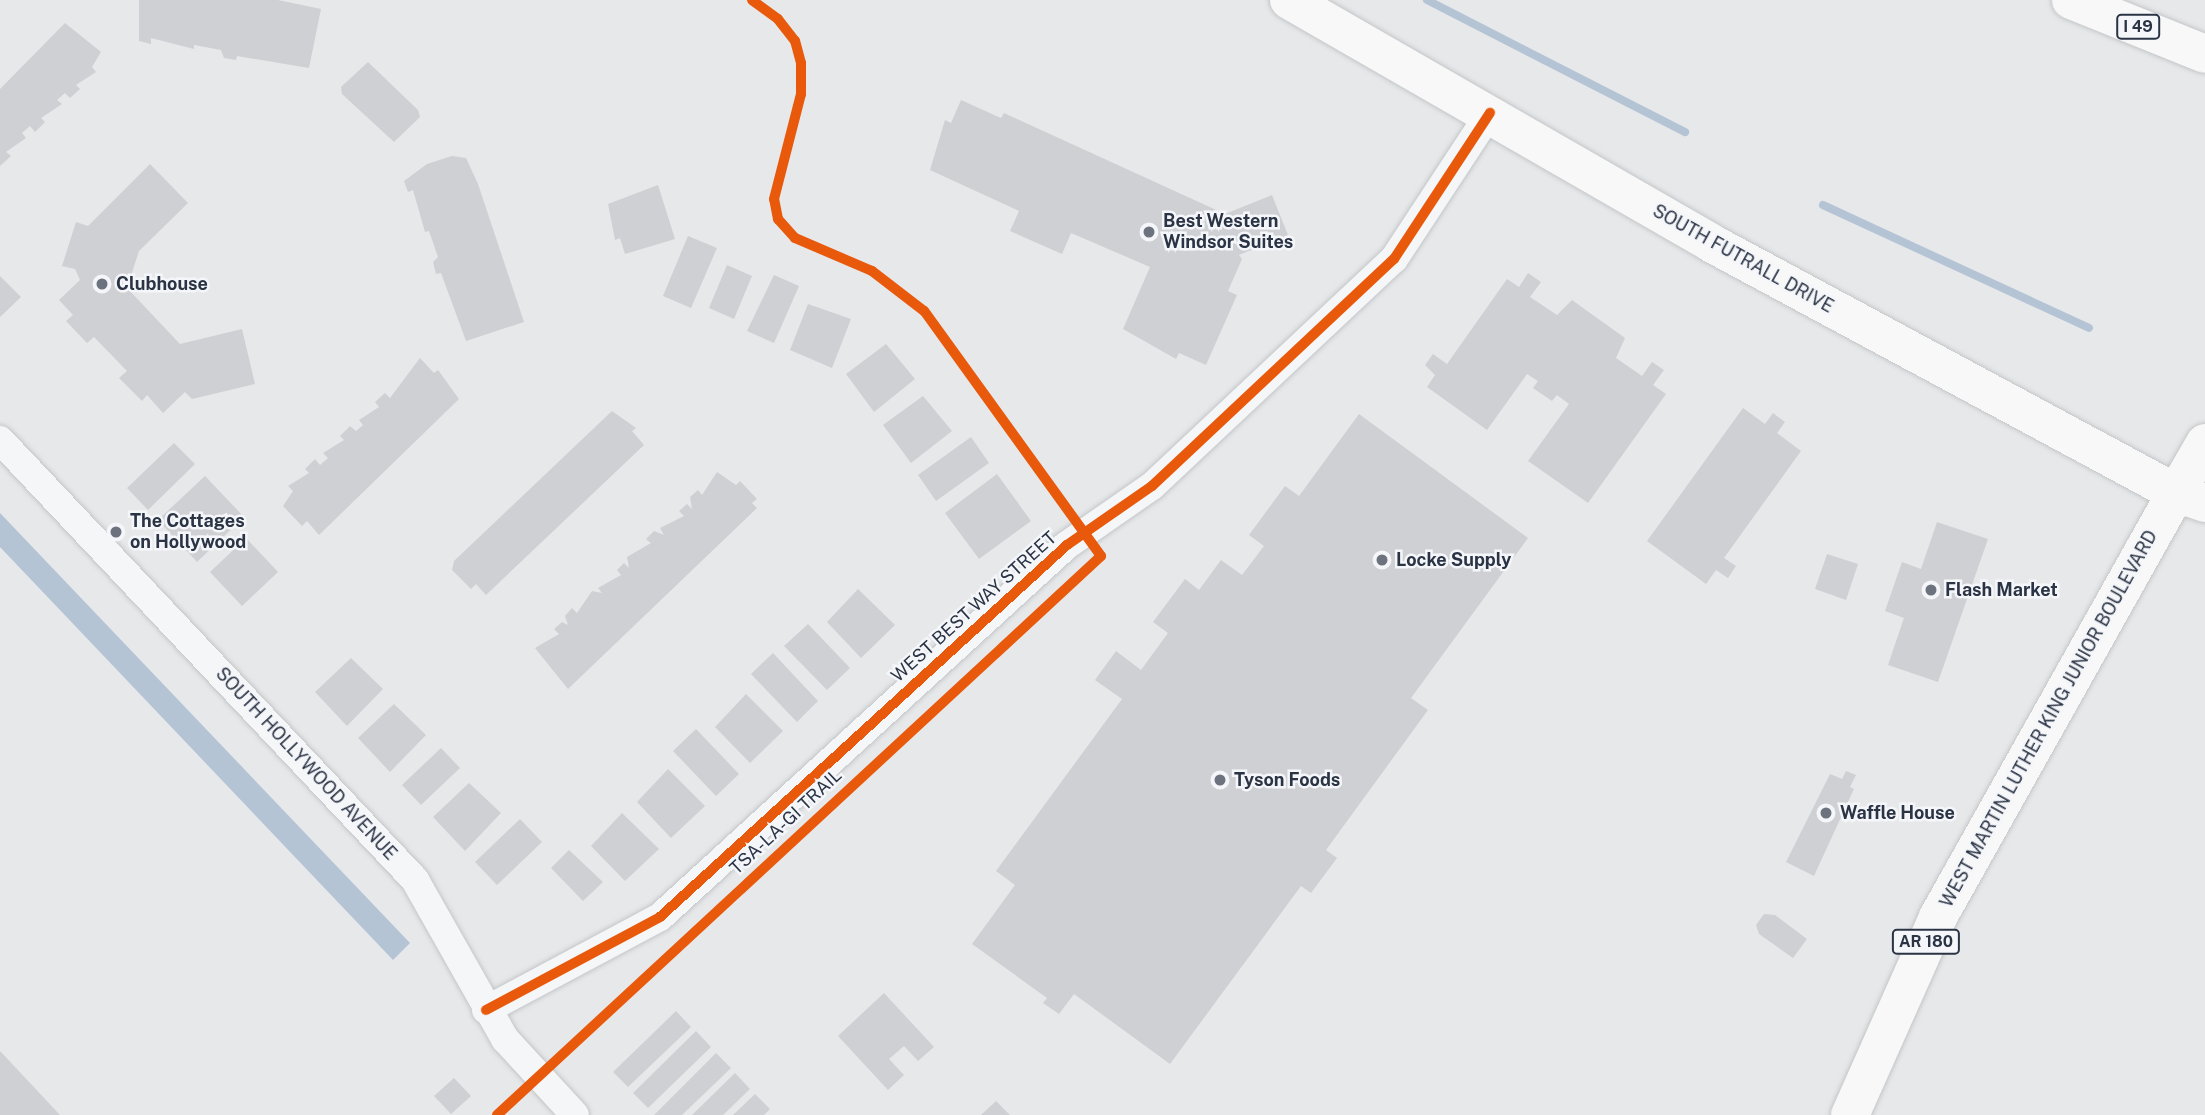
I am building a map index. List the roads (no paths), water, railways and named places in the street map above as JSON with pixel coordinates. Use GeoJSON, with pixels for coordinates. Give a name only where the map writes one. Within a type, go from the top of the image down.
{"type":"FeatureCollection","features":[{"type":"Feature","properties":{"kind":"main road","name":"SOUTH FUTRALL DRIVE"},"geometry":{"type":"LineString","coordinates":[[1289,0],[1490,113],[1711,243],[2190,498]]}},
{"type":"Feature","properties":{"kind":"main road","name":"I 49"},"geometry":{"type":"LineString","coordinates":[[2071,0],[2205,54]]}},
{"type":"Feature","properties":{"kind":"main road","name":"WEST MARTIN LUTHER KING JUNIOR BOULEVARD"},"geometry":{"type":"LineString","coordinates":[[1850,1115],[1938,917],[2190,498],[2205,443]]}},
{"type":"Feature","properties":{"kind":"street","name":"WEST BEST WAY STREET"},"geometry":{"type":"LineString","coordinates":[[486,1010],[660,917],[1067,545],[1152,486],[1394,259],[1490,113]]}},
{"type":"Feature","properties":{"kind":"street","name":"SOUTH HOLLYWOOD AVENUE"},"geometry":{"type":"LineString","coordinates":[[0,440],[415,880],[486,1010],[525,1064],[575,1115]]}},
{"type":"Feature","properties":{"kind":"water"},"geometry":{"type":"Polygon","coordinates":[[[0,513],[410,943],[393,960],[0,547],[0,513]]]}},
{"type":"Feature","properties":{"kind":"waterway"},"geometry":{"type":"LineString","coordinates":[[1427,0],[1685,132]]}},
{"type":"Feature","properties":{"kind":"waterway"},"geometry":{"type":"LineString","coordinates":[[1823,205],[2089,328]]}},
{"type":"Feature","properties":{"kind":"place","name":"Best Western Windsor Suites"},"geometry":{"type":"Point","coordinates":[1149,232]}},
{"type":"Feature","properties":{"kind":"place","name":"Clubhouse"},"geometry":{"type":"Point","coordinates":[102,284]}},
{"type":"Feature","properties":{"kind":"place","name":"The Cottages on Hollywood"},"geometry":{"type":"Point","coordinates":[116,532]}},
{"type":"Feature","properties":{"kind":"place","name":"Locke Supply"},"geometry":{"type":"Point","coordinates":[1382,560]}},
{"type":"Feature","properties":{"kind":"place","name":"Flash Market"},"geometry":{"type":"Point","coordinates":[1931,590]}},
{"type":"Feature","properties":{"kind":"place","name":"Tyson Foods"},"geometry":{"type":"Point","coordinates":[1220,780]}},
{"type":"Feature","properties":{"kind":"place","name":"Waffle House"},"geometry":{"type":"Point","coordinates":[1826,813]}}]}
